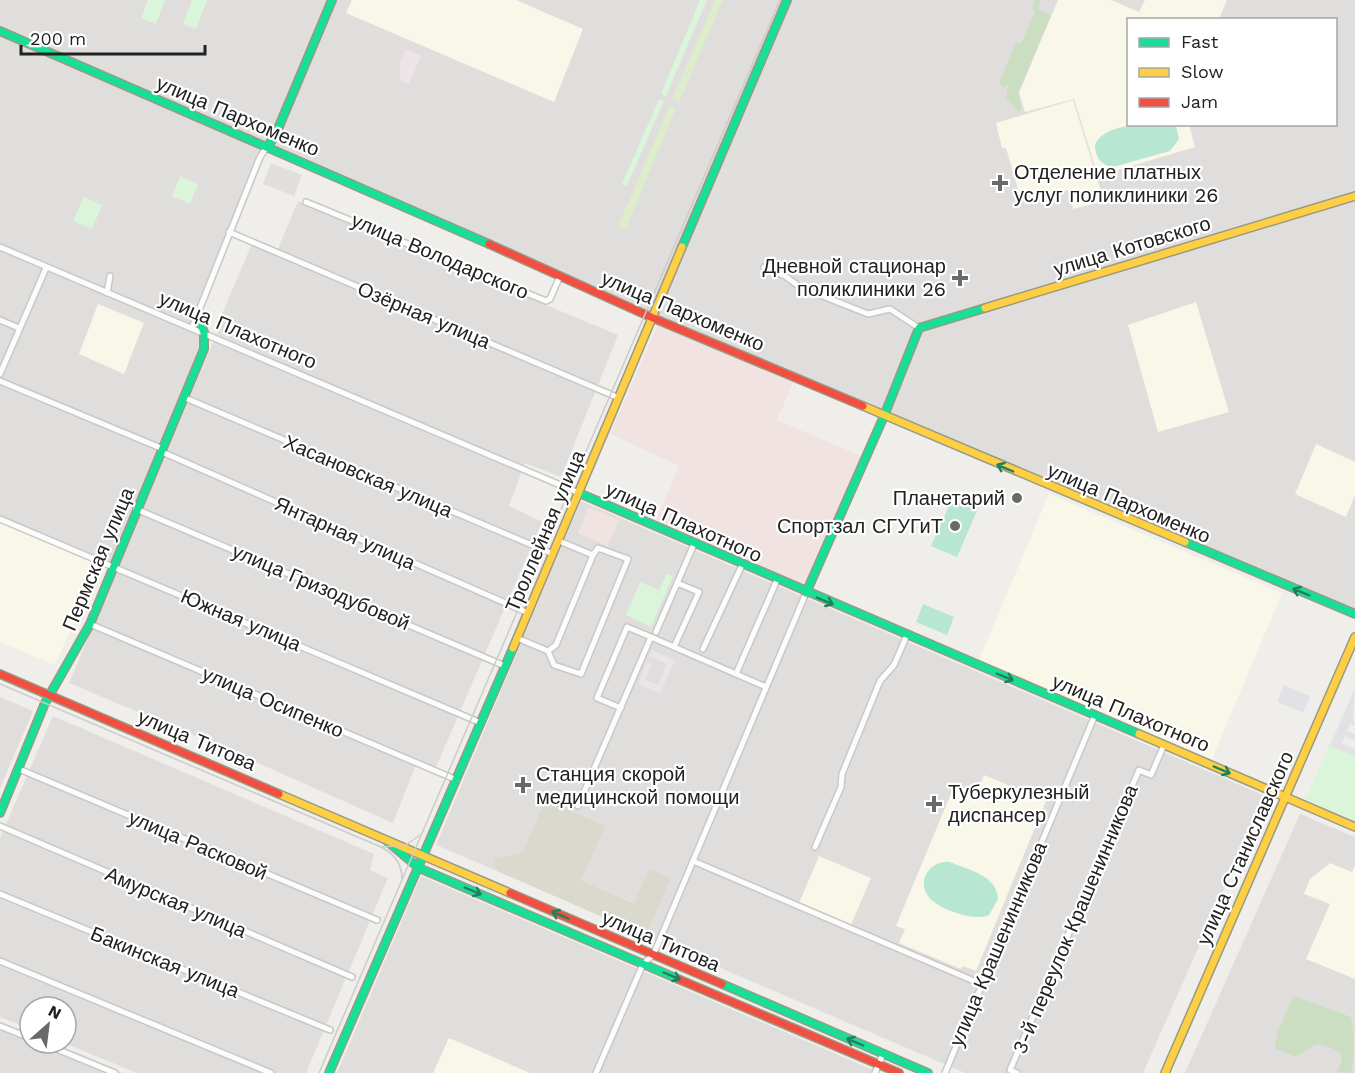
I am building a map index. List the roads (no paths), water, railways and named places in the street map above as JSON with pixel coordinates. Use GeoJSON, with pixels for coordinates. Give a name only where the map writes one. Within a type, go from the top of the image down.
{"type":"FeatureCollection","features":[{"type":"Feature","properties":{"kind":"street"},"geometry":{"type":"LineString","coordinates":[[192,328],[195,314],[260,156],[275,136],[332,0]]}},
{"type":"Feature","properties":{"kind":"street","name":"Троллейная улица"},"geometry":{"type":"LineString","coordinates":[[329,1073],[424,858],[787,0]]}},
{"type":"Feature","properties":{"kind":"street","name":"улица Пархоменко"},"geometry":{"type":"LineString","coordinates":[[0,32],[654,318],[1355,614]]}},
{"type":"Feature","properties":{"kind":"street","name":"улица Котовского"},"geometry":{"type":"LineString","coordinates":[[919,328],[1355,196]]}},
{"type":"Feature","properties":{"kind":"street","name":"улица Володарского"},"geometry":{"type":"LineString","coordinates":[[306,202],[546,301],[550,298],[560,276]]}},
{"type":"Feature","properties":{"kind":"street","name":"Озёрная улица"},"geometry":{"type":"LineString","coordinates":[[229,232],[619,398]]}},
{"type":"Feature","properties":{"kind":"street","name":"улица Плахотного"},"geometry":{"type":"LineString","coordinates":[[0,247],[204,332],[806,593],[1355,827]]}},
{"type":"Feature","properties":{"kind":"street"},"geometry":{"type":"LineString","coordinates":[[596,1073],[644,964],[653,955],[806,593],[884,416],[919,328],[890,309],[868,314],[800,287],[785,276],[764,267]]}},
{"type":"Feature","properties":{"kind":"street"},"geometry":{"type":"LineString","coordinates":[[0,374],[46,268]]}},
{"type":"Feature","properties":{"kind":"street"},"geometry":{"type":"LineString","coordinates":[[107,293],[110,276]]}},
{"type":"Feature","properties":{"kind":"street"},"geometry":{"type":"LineString","coordinates":[[195,314],[204,332]]}},
{"type":"Feature","properties":{"kind":"street"},"geometry":{"type":"LineString","coordinates":[[0,320],[20,328]]}},
{"type":"Feature","properties":{"kind":"street","name":"Пермская улица"},"geometry":{"type":"LineString","coordinates":[[0,813],[50,696],[90,624],[204,349],[204,332]]}},
{"type":"Feature","properties":{"kind":"street","name":"Янтарная улица"},"geometry":{"type":"LineString","coordinates":[[0,381],[528,614]]}},
{"type":"Feature","properties":{"kind":"street","name":"Хасановская улица"},"geometry":{"type":"LineString","coordinates":[[183,397],[553,554]]}},
{"type":"Feature","properties":{"kind":"street","name":"улица Гризодубовой"},"geometry":{"type":"LineString","coordinates":[[136,509],[505,666]]}},
{"type":"Feature","properties":{"kind":"street","name":"Южная улица"},"geometry":{"type":"LineString","coordinates":[[0,519],[481,723]]}},
{"type":"Feature","properties":{"kind":"street"},"geometry":{"type":"LineString","coordinates":[[559,541],[592,555]]}},
{"type":"Feature","properties":{"kind":"street"},"geometry":{"type":"LineString","coordinates":[[578,806],[694,544]]}},
{"type":"Feature","properties":{"kind":"street"},"geometry":{"type":"LineString","coordinates":[[517,638],[548,651],[554,665],[580,674],[628,559],[598,548],[592,555],[556,645],[548,651]]}},
{"type":"Feature","properties":{"kind":"street"},"geometry":{"type":"LineString","coordinates":[[703,650],[742,565]]}},
{"type":"Feature","properties":{"kind":"street"},"geometry":{"type":"LineString","coordinates":[[736,674],[777,580]]}},
{"type":"Feature","properties":{"kind":"street"},"geometry":{"type":"LineString","coordinates":[[674,647],[699,592],[677,583]]}},
{"type":"Feature","properties":{"kind":"street","name":"улица Осипенко"},"geometry":{"type":"LineString","coordinates":[[90,624],[457,780]]}},
{"type":"Feature","properties":{"kind":"street"},"geometry":{"type":"LineString","coordinates":[[621,708],[597,698],[627,627],[653,635],[674,647],[766,687]]}},
{"type":"Feature","properties":{"kind":"street"},"geometry":{"type":"LineString","coordinates":[[815,847],[841,787],[842,774],[880,681],[894,665],[907,636]]}},
{"type":"Feature","properties":{"kind":"street","name":"улица Станиславского"},"geometry":{"type":"LineString","coordinates":[[1165,1073],[1355,637]]}},
{"type":"Feature","properties":{"kind":"street","name":"улица Титова"},"geometry":{"type":"LineString","coordinates":[[0,674],[382,836],[424,858],[928,1073]]}},
{"type":"Feature","properties":{"kind":"street","name":"улица Крашенинникова"},"geometry":{"type":"LineString","coordinates":[[945,1073],[1095,715]]}},
{"type":"Feature","properties":{"kind":"street","name":"3-й переулок Крашенинникова"},"geometry":{"type":"LineString","coordinates":[[1017,1073],[1010,1070],[1139,770],[1151,775],[1164,745]]}},
{"type":"Feature","properties":{"kind":"street","name":"улица Расковой"},"geometry":{"type":"LineString","coordinates":[[19,769],[377,920]]}},
{"type":"Feature","properties":{"kind":"street","name":"Амурская улица"},"geometry":{"type":"LineString","coordinates":[[0,826],[352,977]]}},
{"type":"Feature","properties":{"kind":"street","name":"улица Титова"},"geometry":{"type":"LineString","coordinates":[[382,836],[409,862],[419,868],[899,1073]]}},
{"type":"Feature","properties":{"kind":"street"},"geometry":{"type":"LineString","coordinates":[[693,861],[981,984]]}},
{"type":"Feature","properties":{"kind":"street","name":"Бакинская улица"},"geometry":{"type":"LineString","coordinates":[[0,894],[330,1030]]}},
{"type":"Feature","properties":{"kind":"street"},"geometry":{"type":"LineString","coordinates":[[0,960],[271,1073]]}},
{"type":"Feature","properties":{"kind":"street"},"geometry":{"type":"LineString","coordinates":[[0,1026],[18,1033]]}},
{"type":"Feature","properties":{"kind":"street"},"geometry":{"type":"LineString","coordinates":[[875,1073],[883,1054]]}},
{"type":"Feature","properties":{"kind":"street"},"geometry":{"type":"LineString","coordinates":[[71,1055],[115,1073]]}},
{"type":"Feature","properties":{"kind":"tram line"},"geometry":{"type":"LineString","coordinates":[[319,1073],[780,0]]}},
{"type":"Feature","properties":{"kind":"tram line"},"geometry":{"type":"LineString","coordinates":[[0,684],[381,847],[397,860],[402,879]]}},
{"type":"Feature","properties":{"kind":"tram line"},"geometry":{"type":"LineString","coordinates":[[381,847],[406,845],[420,835]]}},
{"type":"Feature","properties":{"kind":"place","name":"Отделение платных услуг поликлиники 26"},"geometry":{"type":"Point","coordinates":[1000,183]}},
{"type":"Feature","properties":{"kind":"place","name":"Дневной стационар поликлиники 26"},"geometry":{"type":"Point","coordinates":[960,278]}},
{"type":"Feature","properties":{"kind":"place","name":"Планетарий"},"geometry":{"type":"Point","coordinates":[1017,498]}},
{"type":"Feature","properties":{"kind":"place","name":"Спортзал СГУГиТ"},"geometry":{"type":"Point","coordinates":[955,526]}},
{"type":"Feature","properties":{"kind":"place","name":"Станция скорой медицинской помощи"},"geometry":{"type":"Point","coordinates":[523,785]}},
{"type":"Feature","properties":{"kind":"place","name":"Туберкулезный диспансер"},"geometry":{"type":"Point","coordinates":[934,804]}}]}
